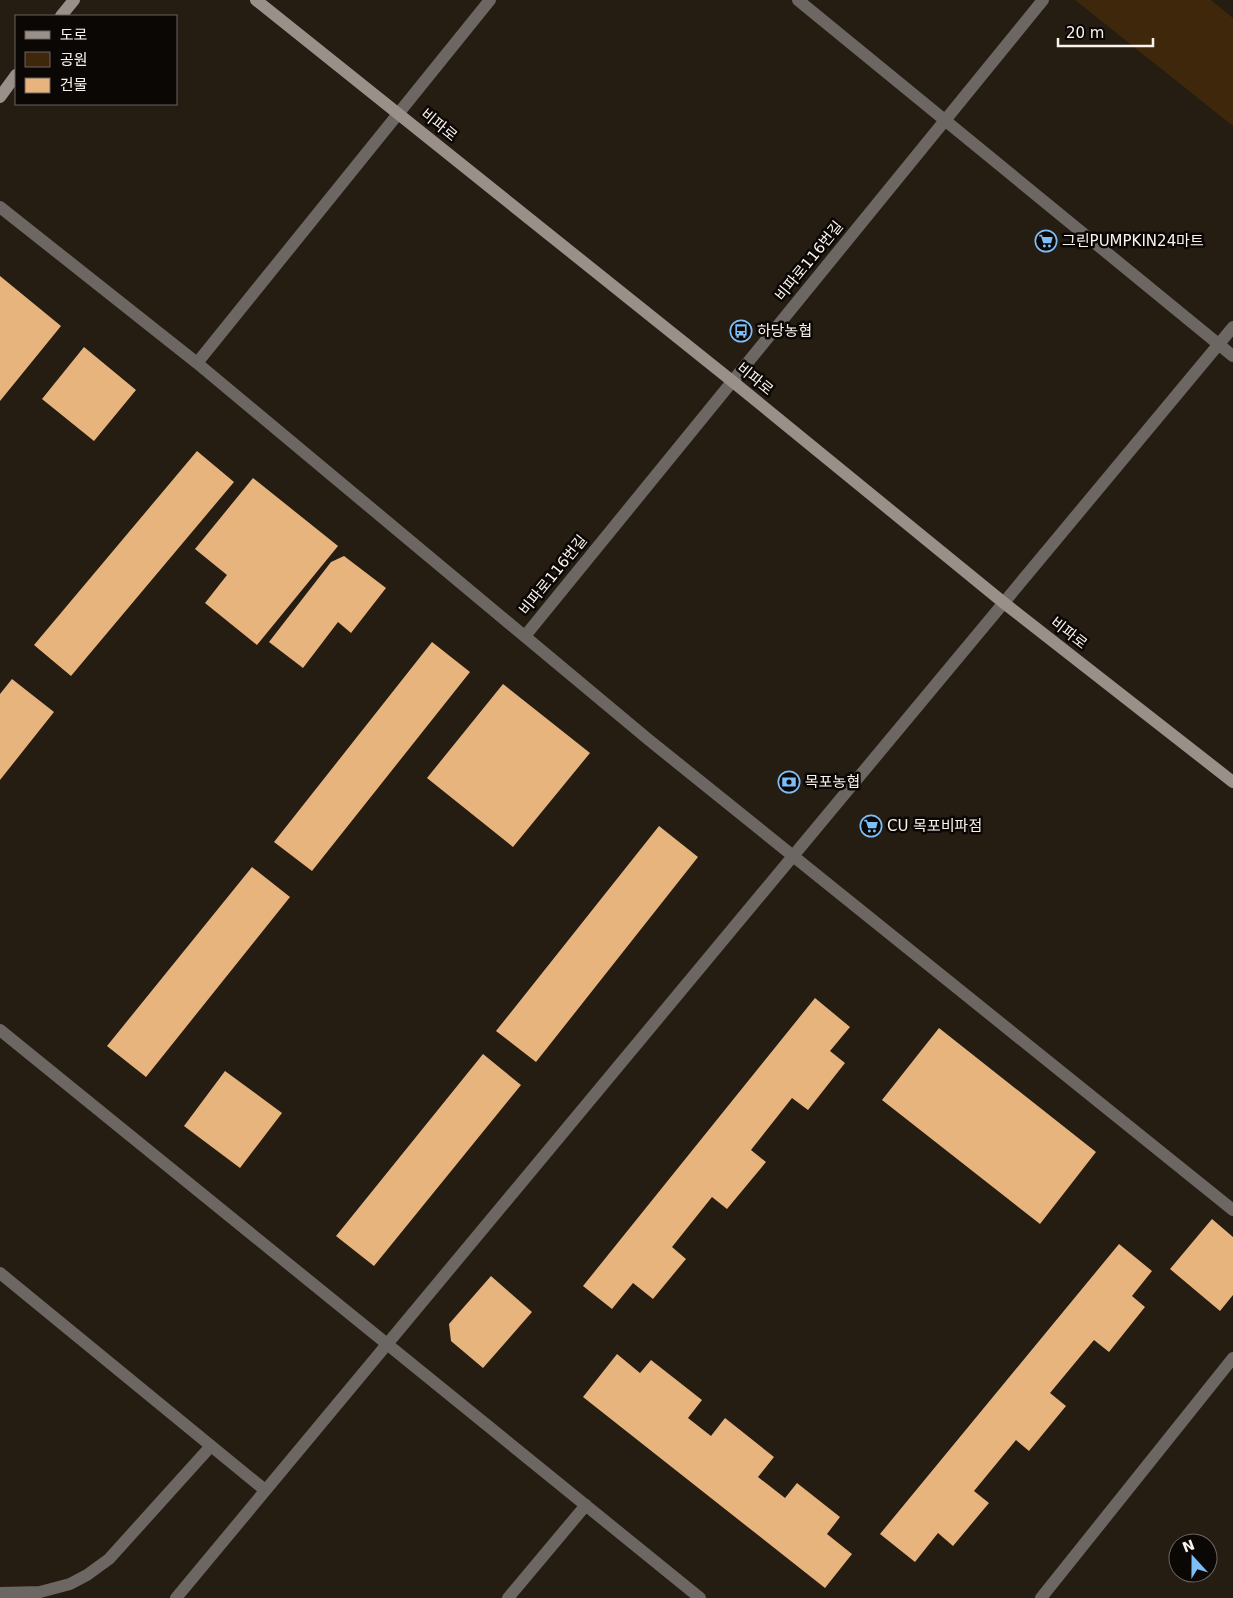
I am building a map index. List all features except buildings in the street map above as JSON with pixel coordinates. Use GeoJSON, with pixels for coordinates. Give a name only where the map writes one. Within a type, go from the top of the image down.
{"type":"FeatureCollection","features":[{"type":"Feature","properties":{"kind":"street"},"geometry":{"type":"LineString","coordinates":[[63,15],[74,0]]}},
{"type":"Feature","properties":{"kind":"street","name":"비파로"},"geometry":{"type":"LineString","coordinates":[[256,0],[732,381],[1004,603],[1233,782]]}},
{"type":"Feature","properties":{"kind":"street"},"geometry":{"type":"LineString","coordinates":[[197,363],[490,0]]}},
{"type":"Feature","properties":{"kind":"street"},"geometry":{"type":"LineString","coordinates":[[798,0],[1233,356]]}},
{"type":"Feature","properties":{"kind":"street","name":"비파로116번길"},"geometry":{"type":"LineString","coordinates":[[525,636],[1043,0]]}},
{"type":"Feature","properties":{"kind":"street"},"geometry":{"type":"LineString","coordinates":[[0,96],[15,76]]}},
{"type":"Feature","properties":{"kind":"street"},"geometry":{"type":"LineString","coordinates":[[0,207],[197,363],[649,740],[1233,1210]]}},
{"type":"Feature","properties":{"kind":"street"},"geometry":{"type":"LineString","coordinates":[[176,1598],[1233,327]]}},
{"type":"Feature","properties":{"kind":"street"},"geometry":{"type":"LineString","coordinates":[[0,1030],[700,1598]]}},
{"type":"Feature","properties":{"kind":"street"},"geometry":{"type":"LineString","coordinates":[[0,1273],[265,1490]]}},
{"type":"Feature","properties":{"kind":"street"},"geometry":{"type":"LineString","coordinates":[[1041,1598],[1233,1358]]}},
{"type":"Feature","properties":{"kind":"street"},"geometry":{"type":"LineString","coordinates":[[0,1593],[40,1592],[70,1584],[88,1575],[109,1559],[211,1446]]}},
{"type":"Feature","properties":{"kind":"street"},"geometry":{"type":"LineString","coordinates":[[508,1598],[586,1505]]}},
{"type":"Feature","properties":{"kind":"green space"},"geometry":{"type":"Polygon","coordinates":[[[1075,0],[1211,0],[1233,18],[1233,126],[1075,0]]]}},
{"type":"Feature","properties":{"kind":"place","name":"그린PUMPKIN24마트"},"geometry":{"type":"Point","coordinates":[1046,241]}},
{"type":"Feature","properties":{"kind":"place","name":"하당농협"},"geometry":{"type":"Point","coordinates":[741,331]}},
{"type":"Feature","properties":{"kind":"place","name":"목포농협"},"geometry":{"type":"Point","coordinates":[789,782]}},
{"type":"Feature","properties":{"kind":"place","name":"CU 목포비파점"},"geometry":{"type":"Point","coordinates":[871,826]}}]}
